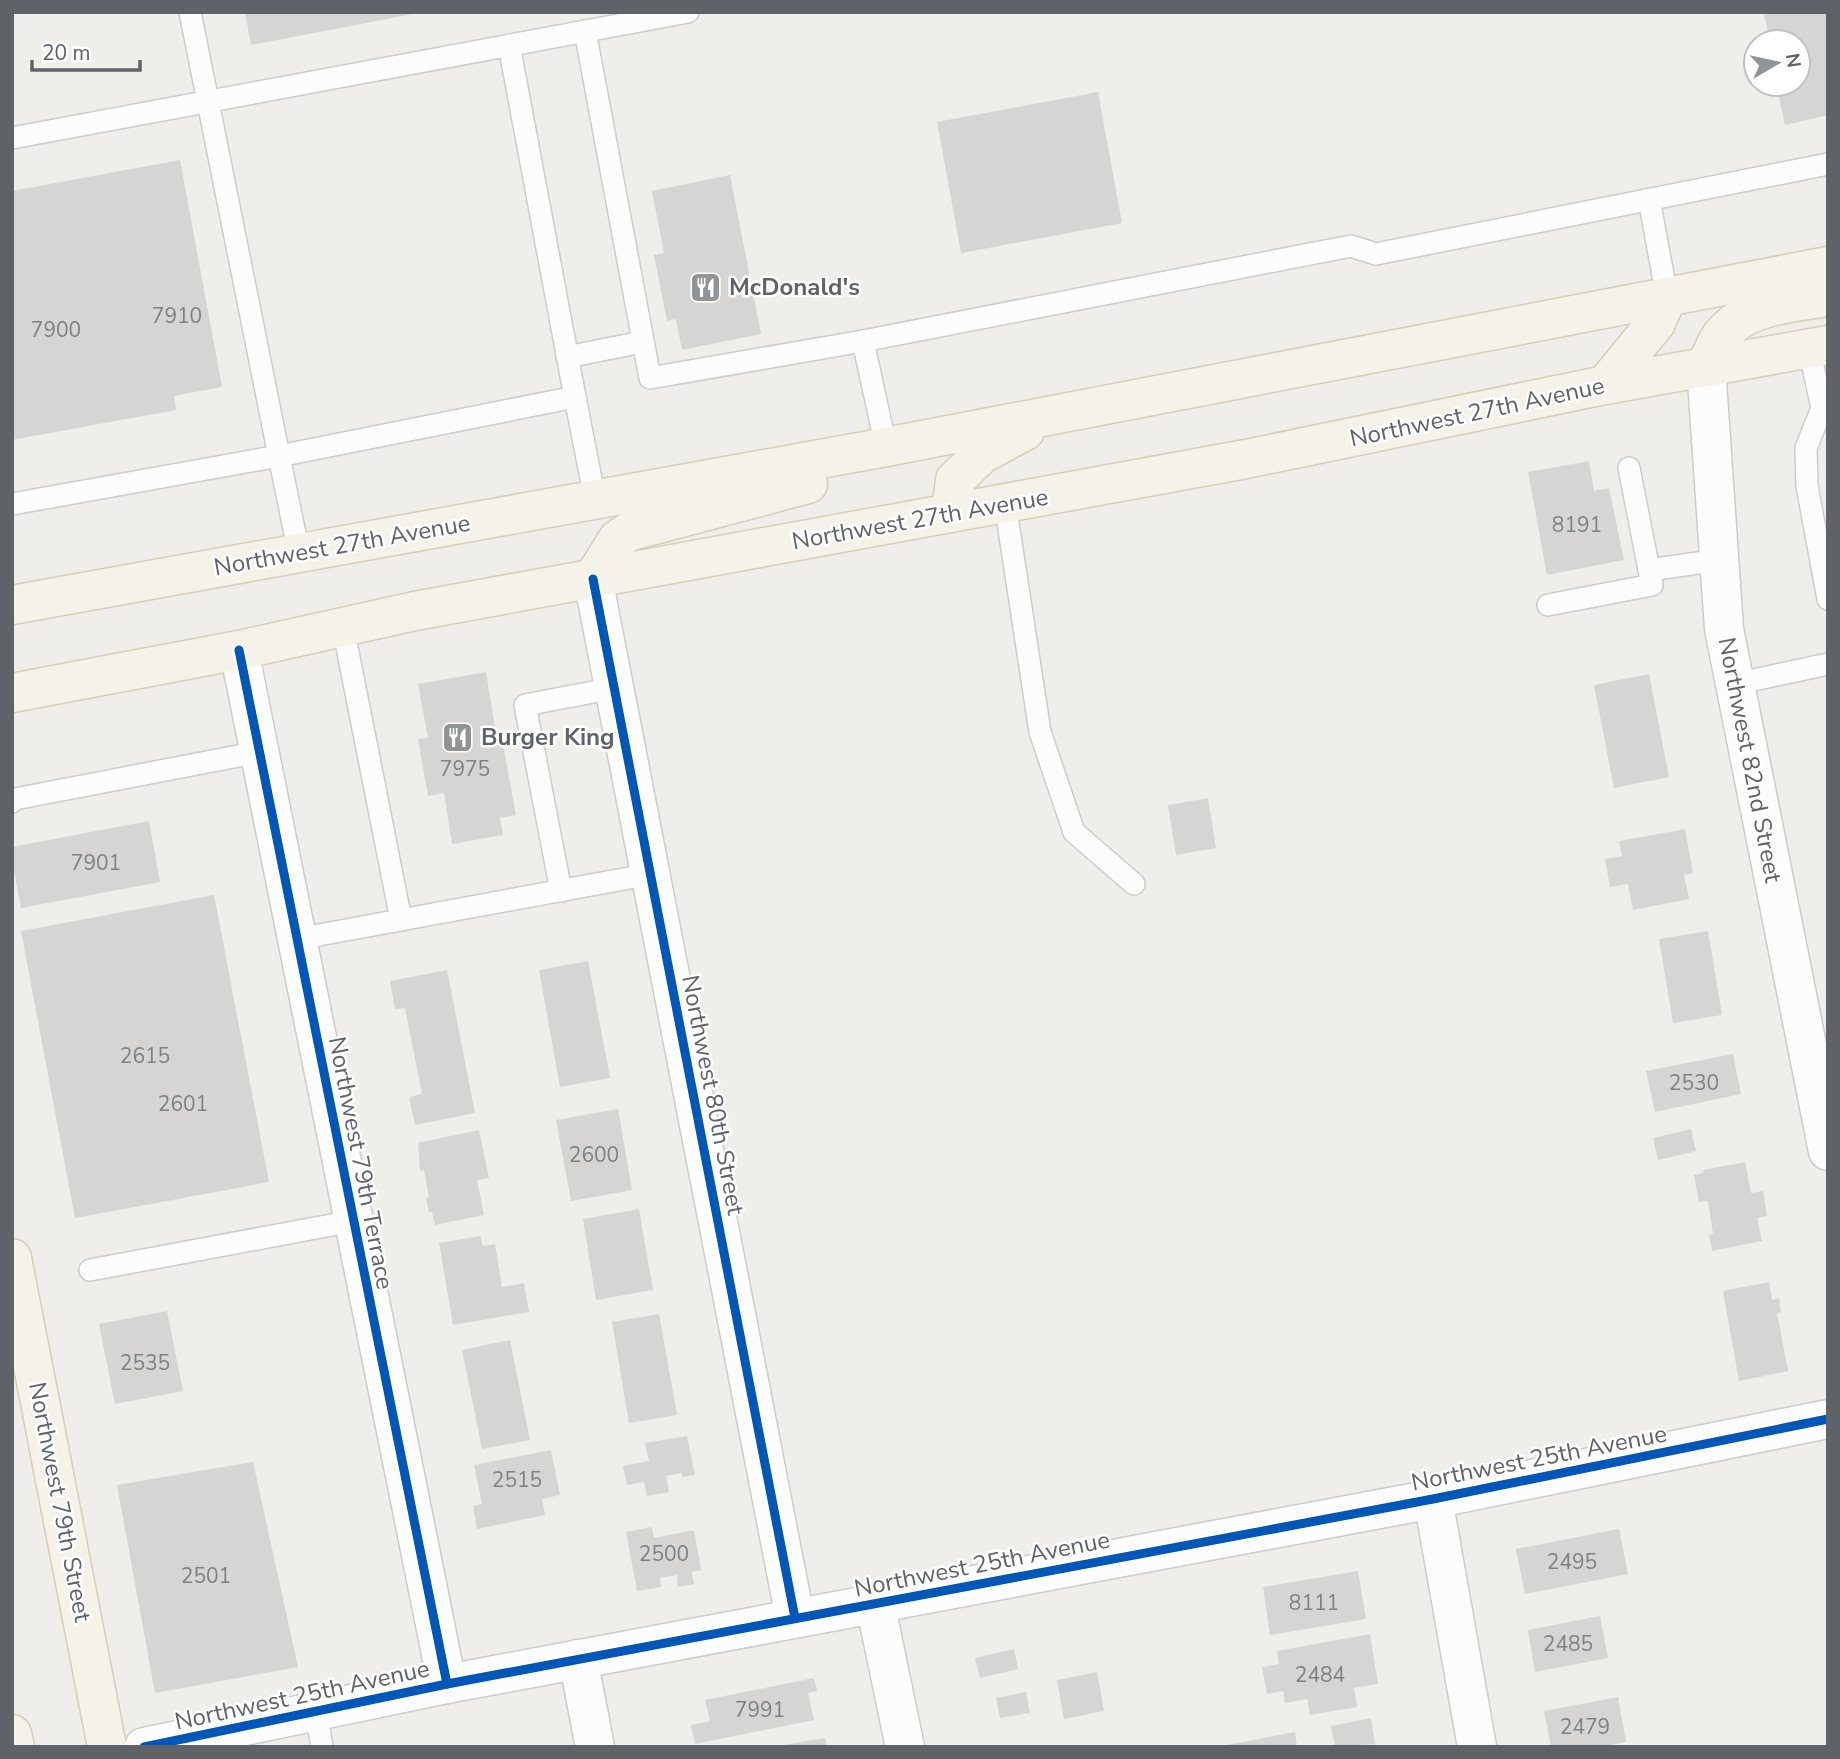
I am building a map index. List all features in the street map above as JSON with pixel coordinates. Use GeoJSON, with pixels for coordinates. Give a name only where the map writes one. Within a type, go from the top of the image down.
{"type":"FeatureCollection","features":[{"type":"Feature","properties":{"kind":"main road","name":"Northwest 27th Avenue"},"geometry":{"type":"LineString","coordinates":[[12,606],[877,449],[1828,265]]}},
{"type":"Feature","properties":{"kind":"main road"},"geometry":{"type":"LineString","coordinates":[[1605,385],[1656,323],[1667,297]]}},
{"type":"Feature","properties":{"kind":"main road"},"geometry":{"type":"LineString","coordinates":[[1706,366],[1721,336],[1738,321],[1769,307],[1828,297]]}},
{"type":"Feature","properties":{"kind":"main road","name":"Northwest 27th Avenue"},"geometry":{"type":"LineString","coordinates":[[12,693],[239,650],[415,611],[1246,459],[1605,385],[1819,347]]}},
{"type":"Feature","properties":{"kind":"main road"},"geometry":{"type":"LineString","coordinates":[[951,513],[955,480],[982,454],[1058,414]]}},
{"type":"Feature","properties":{"kind":"main road"},"geometry":{"type":"LineString","coordinates":[[593,579],[617,540],[628,532],[816,482],[877,449]]}},
{"type":"Feature","properties":{"kind":"main road","name":"Northwest 79th Street"},"geometry":{"type":"LineString","coordinates":[[12,1258],[107,1747]]}},
{"type":"Feature","properties":{"kind":"main road"},"geometry":{"type":"LineString","coordinates":[[12,1734],[15,1747]]}},
{"type":"Feature","properties":{"kind":"street","name":"Northwest 82nd Street"},"geometry":{"type":"LineString","coordinates":[[1706,366],[1724,629],[1828,1151]]}},
{"type":"Feature","properties":{"kind":"street","name":"Northwest 80th Street"},"geometry":{"type":"LineString","coordinates":[[593,579],[795,1618]]}},
{"type":"Feature","properties":{"kind":"street","name":"Northwest 79th Terrace"},"geometry":{"type":"LineString","coordinates":[[239,650],[447,1684]]}},
{"type":"Feature","properties":{"kind":"street","name":"Northwest 25th Avenue"},"geometry":{"type":"LineString","coordinates":[[144,1747],[319,1729],[447,1684],[1433,1499],[1828,1419]]}},
{"type":"Feature","properties":{"kind":"street"},"geometry":{"type":"LineString","coordinates":[[1433,1499],[1477,1747]]}},
{"type":"Feature","properties":{"kind":"street"},"geometry":{"type":"LineString","coordinates":[[875,1603],[905,1747]]}},
{"type":"Feature","properties":{"kind":"street"},"geometry":{"type":"LineString","coordinates":[[578,1659],[596,1747]]}},
{"type":"Feature","properties":{"kind":"lane"},"geometry":{"type":"LineString","coordinates":[[190,12],[299,553]]}},
{"type":"Feature","properties":{"kind":"lane"},"geometry":{"type":"LineString","coordinates":[[12,138],[688,12]]}},
{"type":"Feature","properties":{"kind":"lane"},"geometry":{"type":"LineString","coordinates":[[585,31],[650,378],[863,341],[1351,246],[1376,254],[1828,164]]}},
{"type":"Feature","properties":{"kind":"lane"},"geometry":{"type":"LineString","coordinates":[[509,45],[595,499]]}},
{"type":"Feature","properties":{"kind":"lane"},"geometry":{"type":"LineString","coordinates":[[1649,199],[1667,297]]}},
{"type":"Feature","properties":{"kind":"lane"},"geometry":{"type":"LineString","coordinates":[[863,341],[877,449]]}},
{"type":"Feature","properties":{"kind":"lane"},"geometry":{"type":"LineString","coordinates":[[567,357],[642,342]]}},
{"type":"Feature","properties":{"kind":"lane"},"geometry":{"type":"LineString","coordinates":[[1819,347],[1825,410],[1806,448],[1807,486],[1828,599]]}},
{"type":"Feature","properties":{"kind":"lane"},"geometry":{"type":"LineString","coordinates":[[12,504],[279,456],[575,397]]}},
{"type":"Feature","properties":{"kind":"lane"},"geometry":{"type":"LineString","coordinates":[[1548,605],[1652,585],[1629,468]]}},
{"type":"Feature","properties":{"kind":"lane"},"geometry":{"type":"LineString","coordinates":[[1005,503],[1040,732],[1048,757],[1074,832],[1134,884]]}},
{"type":"Feature","properties":{"kind":"lane"},"geometry":{"type":"LineString","coordinates":[[1649,570],[1719,560]]}},
{"type":"Feature","properties":{"kind":"lane"},"geometry":{"type":"LineString","coordinates":[[343,627],[401,920]]}},
{"type":"Feature","properties":{"kind":"lane"},"geometry":{"type":"LineString","coordinates":[[1735,684],[1828,664]]}},
{"type":"Feature","properties":{"kind":"lane"},"geometry":{"type":"LineString","coordinates":[[561,891],[525,705],[614,688]]}},
{"type":"Feature","properties":{"kind":"lane"},"geometry":{"type":"LineString","coordinates":[[12,802],[15,799],[259,752]]}},
{"type":"Feature","properties":{"kind":"lane"},"geometry":{"type":"LineString","coordinates":[[297,939],[651,874]]}},
{"type":"Feature","properties":{"kind":"lane"},"geometry":{"type":"LineString","coordinates":[[89,1270],[353,1221]]}},
{"type":"Feature","properties":{"kind":"building"},"geometry":{"type":"Polygon","coordinates":[[[245,12],[413,12],[413,14],[251,45],[245,12]]]}},
{"type":"Feature","properties":{"kind":"building"},"geometry":{"type":"Polygon","coordinates":[[[1828,12],[1828,115],[1785,125],[1779,98],[1812,98],[1812,28],[1767,28],[1764,13],[1828,12]]]}},
{"type":"Feature","properties":{"kind":"building"},"geometry":{"type":"Polygon","coordinates":[[[1098,92],[1122,223],[961,253],[937,122],[1098,92]]]}},
{"type":"Feature","properties":{"kind":"building"},"geometry":{"type":"Polygon","coordinates":[[[180,160],[222,387],[174,396],[176,410],[12,440],[12,191],[180,160]]]}},
{"type":"Feature","properties":{"kind":"building","name":"McDonald's"},"geometry":{"type":"Polygon","coordinates":[[[730,175],[761,334],[682,350],[676,319],[667,321],[654,255],[664,253],[652,191],[730,175]]]}},
{"type":"Feature","properties":{"kind":"building"},"geometry":{"type":"Polygon","coordinates":[[[1589,461],[1594,491],[1609,488],[1624,560],[1547,575],[1528,472],[1589,461]]]}},
{"type":"Feature","properties":{"kind":"building"},"geometry":{"type":"Polygon","coordinates":[[[486,672],[498,746],[503,745],[516,815],[500,818],[503,835],[452,844],[444,793],[428,796],[418,739],[428,738],[418,684],[486,672]]]}},
{"type":"Feature","properties":{"kind":"building"},"geometry":{"type":"Polygon","coordinates":[[[1649,674],[1669,777],[1614,788],[1594,685],[1649,674]]]}},
{"type":"Feature","properties":{"kind":"building"},"geometry":{"type":"Polygon","coordinates":[[[1208,798],[1216,848],[1176,855],[1168,805],[1208,798]]]}},
{"type":"Feature","properties":{"kind":"building"},"geometry":{"type":"Polygon","coordinates":[[[149,821],[160,882],[21,908],[12,847],[149,821]]]}},
{"type":"Feature","properties":{"kind":"building"},"geometry":{"type":"Polygon","coordinates":[[[1685,829],[1693,873],[1684,875],[1689,899],[1633,910],[1628,884],[1610,887],[1605,859],[1622,856],[1619,841],[1685,829]]]}},
{"type":"Feature","properties":{"kind":"building"},"geometry":{"type":"Polygon","coordinates":[[[214,895],[269,1182],[75,1218],[21,931],[214,895]]]}},
{"type":"Feature","properties":{"kind":"building"},"geometry":{"type":"Polygon","coordinates":[[[1708,931],[1722,1015],[1673,1023],[1659,939],[1708,931]]]}},
{"type":"Feature","properties":{"kind":"building"},"geometry":{"type":"Polygon","coordinates":[[[588,961],[610,1078],[560,1087],[539,970],[588,961]]]}},
{"type":"Feature","properties":{"kind":"building"},"geometry":{"type":"Polygon","coordinates":[[[447,970],[475,1113],[415,1125],[409,1097],[422,1094],[405,1008],[395,1009],[390,981],[447,970]]]}},
{"type":"Feature","properties":{"kind":"building"},"geometry":{"type":"Polygon","coordinates":[[[1733,1054],[1741,1094],[1655,1112],[1646,1071],[1733,1054]]]}},
{"type":"Feature","properties":{"kind":"building"},"geometry":{"type":"Polygon","coordinates":[[[618,1109],[632,1190],[571,1201],[556,1120],[618,1109]]]}},
{"type":"Feature","properties":{"kind":"building"},"geometry":{"type":"Polygon","coordinates":[[[1691,1129],[1696,1151],[1658,1160],[1653,1138],[1691,1129]]]}},
{"type":"Feature","properties":{"kind":"building"},"geometry":{"type":"Polygon","coordinates":[[[479,1130],[489,1178],[477,1180],[484,1215],[435,1225],[426,1198],[429,1197],[424,1170],[420,1171],[418,1143],[479,1130]]]}},
{"type":"Feature","properties":{"kind":"building"},"geometry":{"type":"Polygon","coordinates":[[[1745,1162],[1751,1193],[1763,1191],[1767,1216],[1757,1218],[1762,1241],[1712,1251],[1709,1235],[1713,1234],[1708,1201],[1699,1202],[1694,1175],[1704,1173],[1703,1170],[1745,1162]]]}},
{"type":"Feature","properties":{"kind":"building"},"geometry":{"type":"Polygon","coordinates":[[[639,1209],[653,1290],[596,1300],[583,1219],[639,1209]]]}},
{"type":"Feature","properties":{"kind":"building"},"geometry":{"type":"Polygon","coordinates":[[[480,1236],[483,1246],[495,1244],[502,1287],[524,1283],[529,1312],[453,1325],[439,1243],[480,1236]]]}},
{"type":"Feature","properties":{"kind":"building"},"geometry":{"type":"Polygon","coordinates":[[[1769,1282],[1772,1300],[1779,1298],[1781,1312],[1777,1313],[1788,1371],[1739,1381],[1723,1291],[1769,1282]]]}},
{"type":"Feature","properties":{"kind":"building"},"geometry":{"type":"Polygon","coordinates":[[[167,1311],[183,1391],[115,1404],[99,1324],[167,1311]]]}},
{"type":"Feature","properties":{"kind":"building"},"geometry":{"type":"Polygon","coordinates":[[[659,1314],[677,1415],[629,1423],[612,1322],[659,1314]]]}},
{"type":"Feature","properties":{"kind":"building"},"geometry":{"type":"Polygon","coordinates":[[[510,1340],[530,1440],[482,1449],[462,1350],[510,1340]]]}},
{"type":"Feature","properties":{"kind":"building"},"geometry":{"type":"Polygon","coordinates":[[[687,1436],[695,1475],[682,1477],[682,1473],[666,1476],[669,1492],[647,1496],[644,1482],[627,1485],[623,1466],[649,1461],[645,1443],[687,1436]]]}},
{"type":"Feature","properties":{"kind":"building"},"geometry":{"type":"Polygon","coordinates":[[[551,1450],[560,1495],[542,1499],[545,1515],[477,1529],[473,1506],[482,1504],[474,1465],[551,1450]]]}},
{"type":"Feature","properties":{"kind":"building"},"geometry":{"type":"Polygon","coordinates":[[[253,1462],[298,1667],[155,1693],[117,1485],[253,1462]]]}},
{"type":"Feature","properties":{"kind":"building"},"geometry":{"type":"Polygon","coordinates":[[[652,1527],[654,1538],[694,1530],[701,1570],[692,1572],[694,1584],[678,1587],[677,1575],[660,1578],[661,1587],[637,1591],[626,1532],[652,1527]]]}},
{"type":"Feature","properties":{"kind":"building"},"geometry":{"type":"Polygon","coordinates":[[[1619,1529],[1628,1574],[1525,1594],[1516,1549],[1619,1529]]]}},
{"type":"Feature","properties":{"kind":"building"},"geometry":{"type":"Polygon","coordinates":[[[1358,1571],[1366,1619],[1270,1635],[1263,1587],[1358,1571]]]}},
{"type":"Feature","properties":{"kind":"building"},"geometry":{"type":"Polygon","coordinates":[[[1600,1616],[1608,1658],[1535,1672],[1528,1630],[1600,1616]]]}},
{"type":"Feature","properties":{"kind":"building"},"geometry":{"type":"Polygon","coordinates":[[[1370,1634],[1378,1684],[1354,1688],[1357,1707],[1310,1715],[1307,1699],[1285,1703],[1283,1691],[1267,1694],[1262,1667],[1279,1664],[1277,1651],[1370,1634]]]}},
{"type":"Feature","properties":{"kind":"building"},"geometry":{"type":"Polygon","coordinates":[[[1014,1649],[1018,1669],[980,1678],[975,1658],[1014,1649]]]}},
{"type":"Feature","properties":{"kind":"building"},"geometry":{"type":"Polygon","coordinates":[[[1097,1672],[1104,1711],[1064,1719],[1057,1680],[1097,1672]]]}},
{"type":"Feature","properties":{"kind":"building"},"geometry":{"type":"Polygon","coordinates":[[[814,1678],[817,1691],[808,1693],[814,1720],[695,1744],[691,1725],[710,1721],[705,1700],[814,1678]]]}},
{"type":"Feature","properties":{"kind":"building"},"geometry":{"type":"Polygon","coordinates":[[[1026,1692],[1030,1713],[1000,1718],[996,1698],[1026,1692]]]}},
{"type":"Feature","properties":{"kind":"building"},"geometry":{"type":"Polygon","coordinates":[[[1618,1697],[1626,1742],[1601,1747],[1551,1747],[1544,1711],[1618,1697]]]}},
{"type":"Feature","properties":{"kind":"building"},"geometry":{"type":"Polygon","coordinates":[[[1371,1718],[1375,1744],[1335,1747],[1331,1726],[1371,1718]]]}},
{"type":"Feature","properties":{"kind":"building"},"geometry":{"type":"Polygon","coordinates":[[[1295,1732],[1297,1747],[1227,1747],[1227,1745],[1295,1732]]]}},
{"type":"Feature","properties":{"kind":"building"},"geometry":{"type":"Polygon","coordinates":[[[825,1738],[827,1747],[783,1745],[825,1738]]]}},
{"type":"Feature","properties":{"kind":"cycle path"},"geometry":{"type":"LineString","coordinates":[[593,579],[795,1618]]}},
{"type":"Feature","properties":{"kind":"cycle path"},"geometry":{"type":"LineString","coordinates":[[239,650],[447,1684]]}},
{"type":"Feature","properties":{"kind":"cycle path"},"geometry":{"type":"LineString","coordinates":[[144,1747],[447,1684],[1433,1499],[1828,1419]]}},
{"type":"Feature","properties":{"kind":"place","name":"McDonald's"},"geometry":{"type":"Point","coordinates":[706,287]}},
{"type":"Feature","properties":{"kind":"place","name":"Burger King"},"geometry":{"type":"Point","coordinates":[458,737]}}]}
